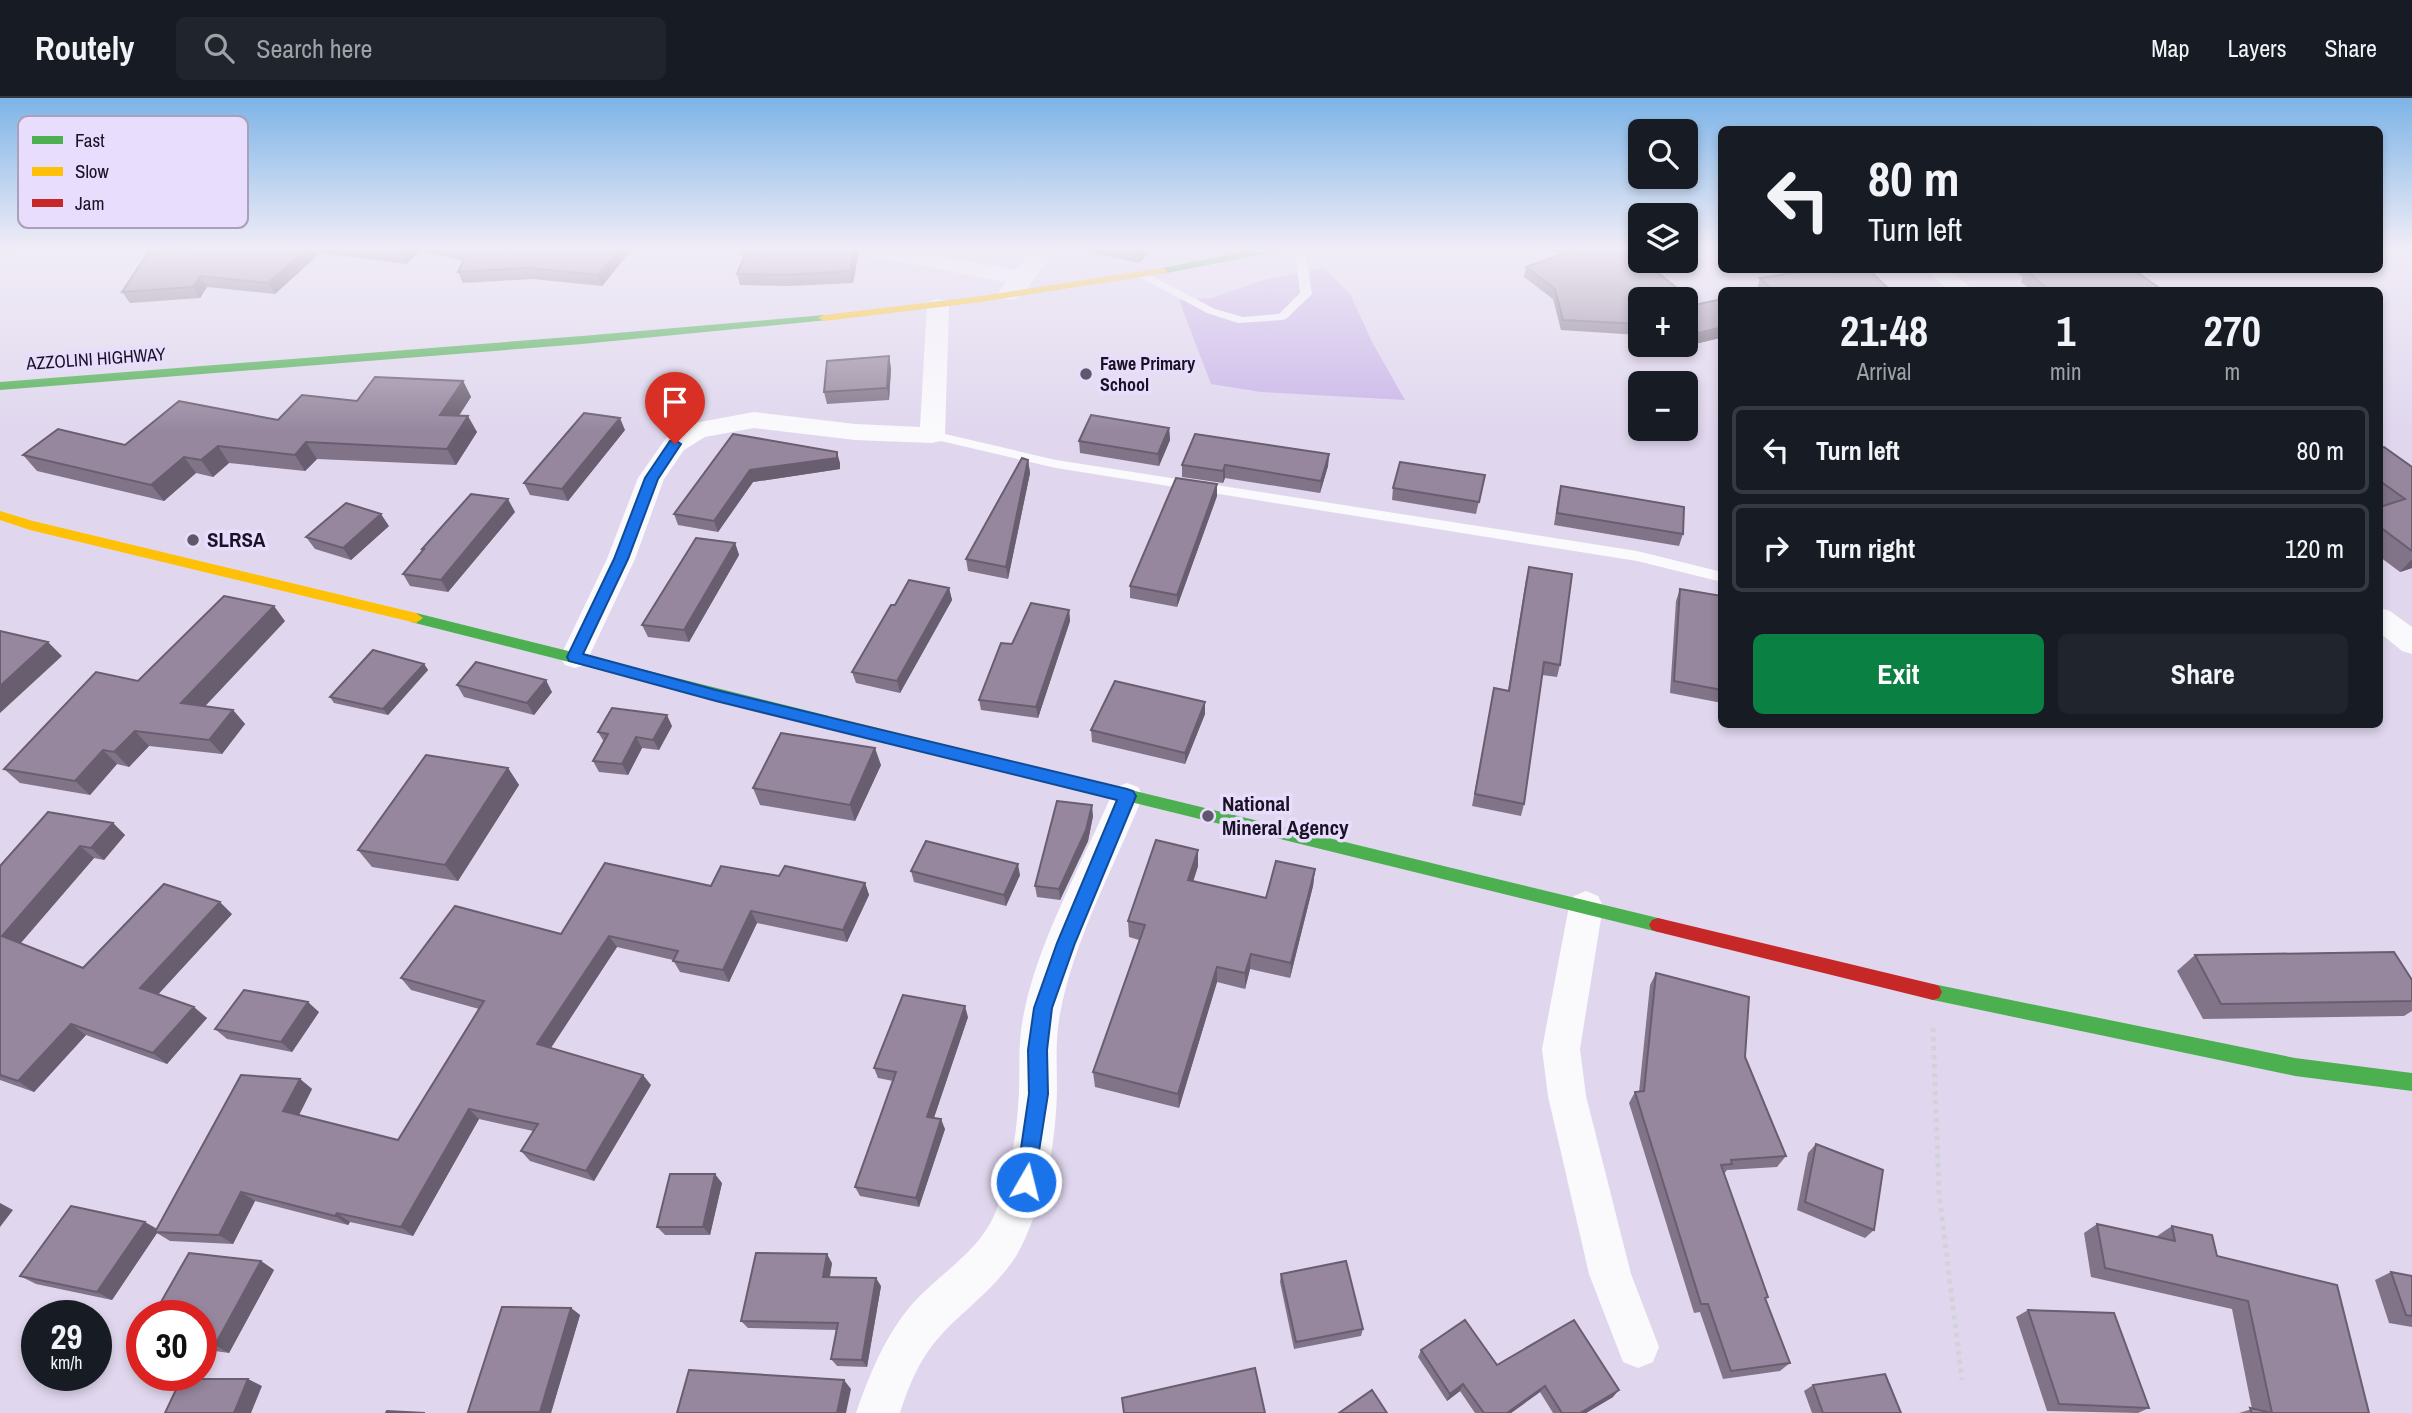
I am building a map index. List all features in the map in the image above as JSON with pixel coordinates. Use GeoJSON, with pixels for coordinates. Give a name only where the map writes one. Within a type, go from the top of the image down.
{"type":"FeatureCollection","features":[{"type":"Feature","properties":{"kind":"street","name":"AZZOLINI HIGHWAY"},"geometry":{"type":"LineString","coordinates":[[0,386],[494,348],[901,309]]}},
{"type":"Feature","properties":{"kind":"street"},"geometry":{"type":"LineString","coordinates":[[575,657],[621,559],[652,478],[675,444],[698,430],[754,420],[855,432],[932,435],[937,309]]}},
{"type":"Feature","properties":{"kind":"street"},"geometry":{"type":"LineString","coordinates":[[0,515],[575,657],[716,695],[1932,992],[2295,1067],[2412,1082]]}},
{"type":"Feature","properties":{"kind":"street"},"geometry":{"type":"LineString","coordinates":[[2383,620],[2409,638]]}},
{"type":"Feature","properties":{"kind":"street"},"geometry":{"type":"LineString","coordinates":[[878,1413],[892,1369],[929,1317],[974,1275],[1008,1233],[1026,1182],[1038,1094],[1038,1050],[1043,1008],[1066,943],[1127,796]]}},
{"type":"Feature","properties":{"kind":"street"},"geometry":{"type":"LineString","coordinates":[[1586,906],[1561,1049],[1567,1096],[1610,1274],[1639,1347]]}},
{"type":"Feature","properties":{"kind":"lane"},"geometry":{"type":"LineString","coordinates":[[1208,309],[1242,321],[1282,317],[1290,309]]}},
{"type":"Feature","properties":{"kind":"lane"},"geometry":{"type":"LineString","coordinates":[[932,435],[1056,464],[1637,556],[1718,576]]}},
{"type":"Feature","properties":{"kind":"path"},"geometry":{"type":"LineString","coordinates":[[1932,992],[1939,1193],[1962,1380]]}},
{"type":"Feature","properties":{"kind":"shaded area"},"geometry":{"type":"Polygon","coordinates":[[[1183,309],[1357,309],[1405,400],[1261,392],[1211,384],[1183,309]]]}},
{"type":"Feature","properties":{"kind":"building"},"geometry":{"type":"Polygon","coordinates":[[[1560,309],[1628,309],[1628,323],[1563,320],[1560,309]]]}},
{"type":"Feature","properties":{"kind":"building"},"geometry":{"type":"Polygon","coordinates":[[[1698,309],[1718,309],[1718,328],[1699,333],[1698,309]]]}},
{"type":"Feature","properties":{"kind":"building"},"geometry":{"type":"Polygon","coordinates":[[[889,356],[887,388],[824,392],[827,361],[889,356]]]}},
{"type":"Feature","properties":{"kind":"building"},"geometry":{"type":"Polygon","coordinates":[[[375,377],[463,381],[440,415],[468,416],[447,449],[306,442],[295,455],[218,446],[201,460],[184,457],[151,485],[23,455],[58,429],[125,445],[179,401],[278,420],[302,395],[357,401],[375,377]]]}},
{"type":"Feature","properties":{"kind":"building"},"geometry":{"type":"Polygon","coordinates":[[[584,413],[620,418],[562,489],[524,483],[584,413]]]}},
{"type":"Feature","properties":{"kind":"building"},"geometry":{"type":"Polygon","coordinates":[[[1091,415],[1169,428],[1158,454],[1079,441],[1091,415]]]}},
{"type":"Feature","properties":{"kind":"building"},"geometry":{"type":"Polygon","coordinates":[[[733,434],[837,452],[837,458],[750,470],[714,521],[674,514],[733,434]]]}},
{"type":"Feature","properties":{"kind":"building"},"geometry":{"type":"Polygon","coordinates":[[[1195,434],[1329,454],[1321,481],[1225,465],[1223,471],[1182,465],[1195,434]]]}},
{"type":"Feature","properties":{"kind":"building"},"geometry":{"type":"Polygon","coordinates":[[[2383,447],[2412,467],[2412,551],[2383,529],[2383,506],[2405,499],[2383,483],[2383,447]]]}},
{"type":"Feature","properties":{"kind":"building"},"geometry":{"type":"Polygon","coordinates":[[[1022,458],[1028,460],[1006,567],[966,559],[1022,458]]]}},
{"type":"Feature","properties":{"kind":"building"},"geometry":{"type":"Polygon","coordinates":[[[1400,462],[1485,475],[1479,502],[1393,488],[1400,462]]]}},
{"type":"Feature","properties":{"kind":"building"},"geometry":{"type":"Polygon","coordinates":[[[1176,478],[1217,484],[1177,595],[1130,586],[1176,478]]]}},
{"type":"Feature","properties":{"kind":"building"},"geometry":{"type":"Polygon","coordinates":[[[1561,486],[1684,507],[1683,534],[1557,513],[1561,486]]]}},
{"type":"Feature","properties":{"kind":"building"},"geometry":{"type":"Polygon","coordinates":[[[471,494],[508,499],[441,580],[403,574],[422,549],[471,494]]]}},
{"type":"Feature","properties":{"kind":"building"},"geometry":{"type":"Polygon","coordinates":[[[346,503],[381,514],[343,548],[306,537],[346,503]]]}},
{"type":"Feature","properties":{"kind":"building"},"geometry":{"type":"Polygon","coordinates":[[[696,538],[735,543],[684,630],[642,625],[696,538]]]}},
{"type":"Feature","properties":{"kind":"building"},"geometry":{"type":"Polygon","coordinates":[[[1529,567],[1572,574],[1560,665],[1544,662],[1524,804],[1475,794],[1494,688],[1509,691],[1529,567]]]}},
{"type":"Feature","properties":{"kind":"building"},"geometry":{"type":"Polygon","coordinates":[[[909,580],[949,588],[897,681],[852,672],[891,605],[895,605],[909,580]]]}},
{"type":"Feature","properties":{"kind":"building"},"geometry":{"type":"Polygon","coordinates":[[[1680,589],[1718,595],[1718,689],[1674,681],[1680,589]]]}},
{"type":"Feature","properties":{"kind":"building"},"geometry":{"type":"Polygon","coordinates":[[[224,596],[274,606],[181,703],[233,710],[209,740],[135,731],[114,752],[103,750],[75,781],[4,769],[96,672],[138,681],[224,596]]]}},
{"type":"Feature","properties":{"kind":"building"},"geometry":{"type":"Polygon","coordinates":[[[1031,603],[1069,610],[1036,707],[979,700],[1001,643],[1012,644],[1031,603]]]}},
{"type":"Feature","properties":{"kind":"building"},"geometry":{"type":"Polygon","coordinates":[[[0,631],[48,642],[0,686],[0,631]]]}},
{"type":"Feature","properties":{"kind":"building"},"geometry":{"type":"Polygon","coordinates":[[[373,650],[424,664],[383,709],[330,697],[373,650]]]}},
{"type":"Feature","properties":{"kind":"building"},"geometry":{"type":"Polygon","coordinates":[[[476,662],[546,680],[527,703],[457,685],[476,662]]]}},
{"type":"Feature","properties":{"kind":"building"},"geometry":{"type":"Polygon","coordinates":[[[1115,681],[1205,702],[1185,753],[1091,730],[1115,681]]]}},
{"type":"Feature","properties":{"kind":"building"},"geometry":{"type":"Polygon","coordinates":[[[612,708],[667,715],[653,740],[636,737],[622,764],[593,761],[608,734],[598,732],[612,708]]]}},
{"type":"Feature","properties":{"kind":"building"},"geometry":{"type":"Polygon","coordinates":[[[781,733],[875,748],[850,805],[753,788],[781,733]]]}},
{"type":"Feature","properties":{"kind":"building"},"geometry":{"type":"Polygon","coordinates":[[[426,755],[508,768],[445,865],[358,850],[426,755]]]}},
{"type":"Feature","properties":{"kind":"building"},"geometry":{"type":"Polygon","coordinates":[[[1057,801],[1092,805],[1086,830],[1059,889],[1035,886],[1057,801]]]}},
{"type":"Feature","properties":{"kind":"building"},"geometry":{"type":"Polygon","coordinates":[[[48,812],[113,823],[91,848],[80,846],[2,936],[83,968],[164,884],[220,902],[140,988],[194,1007],[153,1053],[71,1024],[18,1081],[0,1075],[0,866],[48,812]]]}},
{"type":"Feature","properties":{"kind":"building"},"geometry":{"type":"Polygon","coordinates":[[[1156,840],[1198,850],[1188,880],[1266,898],[1276,861],[1315,869],[1291,963],[1251,954],[1245,973],[1217,967],[1178,1094],[1093,1072],[1145,925],[1128,921],[1156,840]]]}},
{"type":"Feature","properties":{"kind":"building"},"geometry":{"type":"Polygon","coordinates":[[[926,841],[1018,864],[1004,895],[911,871],[926,841]]]}},
{"type":"Feature","properties":{"kind":"building"},"geometry":{"type":"Polygon","coordinates":[[[605,863],[711,886],[721,866],[779,876],[785,866],[865,883],[843,930],[751,911],[723,970],[673,961],[678,951],[609,936],[537,1044],[643,1075],[586,1171],[521,1151],[538,1124],[469,1109],[401,1227],[337,1213],[335,1216],[241,1192],[219,1235],[155,1232],[241,1075],[300,1079],[283,1111],[398,1140],[484,1001],[401,978],[455,906],[561,934],[605,863]]]}},
{"type":"Feature","properties":{"kind":"building"},"geometry":{"type":"Polygon","coordinates":[[[2394,952],[2412,980],[2412,1001],[2221,1004],[2195,955],[2394,952]]]}},
{"type":"Feature","properties":{"kind":"building"},"geometry":{"type":"Polygon","coordinates":[[[1656,973],[1749,997],[1745,1057],[1786,1156],[1731,1160],[1732,1164],[1721,1165],[1768,1297],[1765,1298],[1790,1363],[1731,1371],[1708,1304],[1701,1304],[1635,1092],[1644,1091],[1656,973]]]}},
{"type":"Feature","properties":{"kind":"building"},"geometry":{"type":"Polygon","coordinates":[[[244,990],[308,1002],[281,1042],[215,1029],[244,990]]]}},
{"type":"Feature","properties":{"kind":"building"},"geometry":{"type":"Polygon","coordinates":[[[903,995],[965,1006],[927,1117],[941,1119],[916,1198],[855,1187],[896,1072],[874,1068],[903,995]]]}},
{"type":"Feature","properties":{"kind":"building"},"geometry":{"type":"Polygon","coordinates":[[[1816,1144],[1883,1170],[1874,1230],[1805,1202],[1816,1144]]]}},
{"type":"Feature","properties":{"kind":"building"},"geometry":{"type":"Polygon","coordinates":[[[670,1174],[715,1174],[703,1227],[657,1227],[670,1174]]]}},
{"type":"Feature","properties":{"kind":"building"},"geometry":{"type":"Polygon","coordinates":[[[71,1206],[145,1222],[97,1292],[20,1276],[71,1206]]]}},
{"type":"Feature","properties":{"kind":"building"},"geometry":{"type":"Polygon","coordinates":[[[2097,1224],[2175,1241],[2172,1226],[2212,1235],[2217,1256],[2337,1285],[2369,1413],[2272,1413],[2248,1301],[2105,1268],[2097,1224]]]}},
{"type":"Feature","properties":{"kind":"building"},"geometry":{"type":"Polygon","coordinates":[[[189,1253],[261,1261],[217,1341],[217,1300],[162,1300],[189,1253]]]}},
{"type":"Feature","properties":{"kind":"building"},"geometry":{"type":"Polygon","coordinates":[[[756,1253],[827,1254],[823,1277],[876,1278],[862,1360],[831,1359],[838,1323],[741,1321],[756,1253]]]}},
{"type":"Feature","properties":{"kind":"building"},"geometry":{"type":"Polygon","coordinates":[[[1346,1261],[1363,1329],[1296,1342],[1281,1274],[1346,1261]]]}},
{"type":"Feature","properties":{"kind":"building"},"geometry":{"type":"Polygon","coordinates":[[[2391,1272],[2412,1276],[2412,1316],[2406,1315],[2391,1272]]]}},
{"type":"Feature","properties":{"kind":"building"},"geometry":{"type":"Polygon","coordinates":[[[502,1307],[571,1308],[540,1412],[468,1412],[502,1307]]]}},
{"type":"Feature","properties":{"kind":"building"},"geometry":{"type":"Polygon","coordinates":[[[2028,1310],[2114,1313],[2149,1408],[2059,1404],[2028,1310]]]}},
{"type":"Feature","properties":{"kind":"building"},"geometry":{"type":"Polygon","coordinates":[[[1465,1320],[1497,1365],[1574,1320],[1619,1390],[1580,1413],[1562,1413],[1545,1386],[1507,1413],[1484,1413],[1463,1384],[1450,1394],[1421,1350],[1465,1320]]]}},
{"type":"Feature","properties":{"kind":"building"},"geometry":{"type":"Polygon","coordinates":[[[1255,1368],[1265,1413],[1124,1413],[1122,1398],[1255,1368]]]}},
{"type":"Feature","properties":{"kind":"building"},"geometry":{"type":"Polygon","coordinates":[[[689,1370],[844,1380],[837,1413],[677,1413],[689,1370]]]}},
{"type":"Feature","properties":{"kind":"building"},"geometry":{"type":"Polygon","coordinates":[[[1885,1374],[1901,1413],[1823,1413],[1813,1385],[1885,1374]]]}},
{"type":"Feature","properties":{"kind":"building"},"geometry":{"type":"Polygon","coordinates":[[[217,1379],[248,1379],[234,1413],[165,1413],[175,1391],[217,1391],[217,1379]]]}},
{"type":"Feature","properties":{"kind":"building"},"geometry":{"type":"Polygon","coordinates":[[[1372,1390],[1387,1413],[1339,1413],[1372,1390]]]}},
{"type":"Feature","properties":{"kind":"building"},"geometry":{"type":"Polygon","coordinates":[[[2250,1408],[2272,1413],[2252,1413],[2250,1408]]]}},
{"type":"Feature","properties":{"kind":"building"},"geometry":{"type":"Polygon","coordinates":[[[387,1411],[425,1413],[386,1413],[387,1411]]]}},
{"type":"Feature","properties":{"kind":"traffic: fast"},"geometry":{"type":"LineString","coordinates":[[0,386],[824,318]]}},
{"type":"Feature","properties":{"kind":"traffic: fast"},"geometry":{"type":"LineString","coordinates":[[416,618],[829,722]]}},
{"type":"Feature","properties":{"kind":"traffic: fast"},"geometry":{"type":"LineString","coordinates":[[1094,787],[1658,925]]}},
{"type":"Feature","properties":{"kind":"traffic: fast"},"geometry":{"type":"LineString","coordinates":[[1933,992],[2295,1067],[2412,1082]]}},
{"type":"Feature","properties":{"kind":"traffic: slow"},"geometry":{"type":"LineString","coordinates":[[824,318],[896,309]]}},
{"type":"Feature","properties":{"kind":"traffic: slow"},"geometry":{"type":"LineString","coordinates":[[0,515],[30,525],[416,618]]}},
{"type":"Feature","properties":{"kind":"traffic: slow"},"geometry":{"type":"LineString","coordinates":[[829,722],[1094,787]]}},
{"type":"Feature","properties":{"kind":"traffic: jam"},"geometry":{"type":"LineString","coordinates":[[1658,925],[1933,992]]}},
{"type":"Feature","properties":{"kind":"place","name":"Fawe Primary School"},"geometry":{"type":"Point","coordinates":[1086,374]}},
{"type":"Feature","properties":{"kind":"place","name":"SLRSA"},"geometry":{"type":"Point","coordinates":[193,540]}},
{"type":"Feature","properties":{"kind":"place","name":"National Mineral Agency"},"geometry":{"type":"Point","coordinates":[1208,816]}},
{"type":"Feature","properties":{"kind":"route"},"geometry":{"type":"LineString","coordinates":[[675,444],[652,478],[621,559],[575,657],[716,695],[1127,796],[1066,943],[1043,1008],[1038,1050],[1038,1094],[1026,1182]]}}]}
